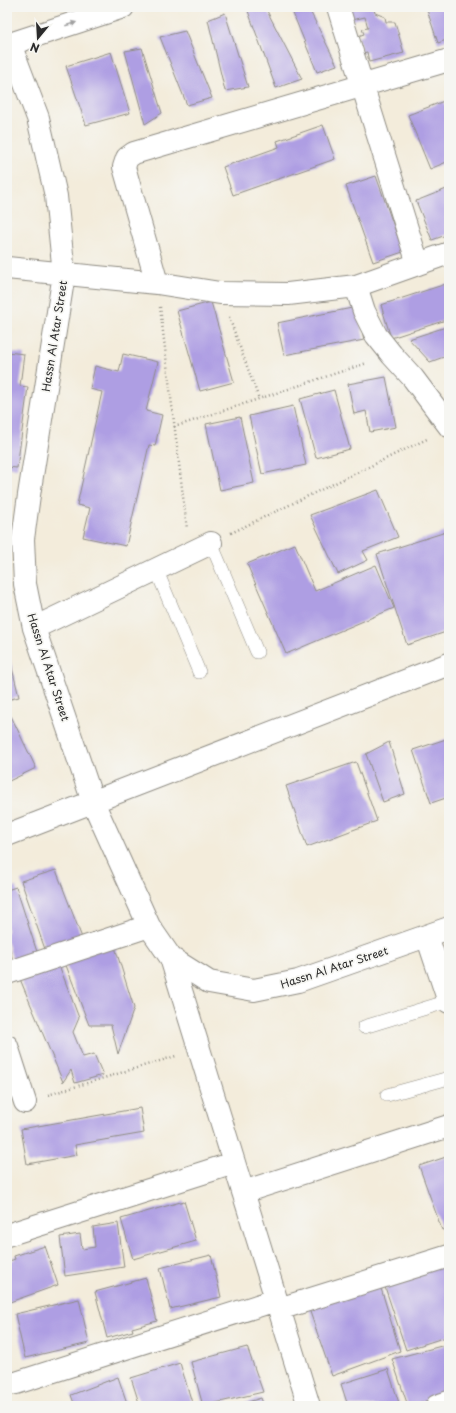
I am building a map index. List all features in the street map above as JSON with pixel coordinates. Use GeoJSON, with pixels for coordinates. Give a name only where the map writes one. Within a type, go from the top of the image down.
{"type":"FeatureCollection","features":[{"type":"Feature","properties":{"kind":"street"},"geometry":{"type":"LineString","coordinates":[[9,44],[123,7]]}},
{"type":"Feature","properties":{"kind":"street"},"geometry":{"type":"LineString","coordinates":[[338,7],[418,264]]}},
{"type":"Feature","properties":{"kind":"street","name":"Hassn Al Atar Street"},"geometry":{"type":"LineString","coordinates":[[9,44],[38,118],[56,196],[64,274],[23,539],[25,584],[34,628],[93,802],[149,926],[171,958],[209,982],[254,990],[298,981],[449,928]]}},
{"type":"Feature","properties":{"kind":"street"},"geometry":{"type":"LineString","coordinates":[[157,283],[124,167],[127,158],[134,153],[449,60]]}},
{"type":"Feature","properties":{"kind":"street"},"geometry":{"type":"LineString","coordinates":[[7,268],[157,283],[220,293],[288,294],[356,286],[449,253]]}},
{"type":"Feature","properties":{"kind":"street"},"geometry":{"type":"LineString","coordinates":[[356,286],[364,311],[376,335],[413,378],[442,430]]}},
{"type":"Feature","properties":{"kind":"street"},"geometry":{"type":"LineString","coordinates":[[34,628],[211,543]]}},
{"type":"Feature","properties":{"kind":"street"},"geometry":{"type":"LineString","coordinates":[[7,835],[449,664]]}},
{"type":"Feature","properties":{"kind":"street"},"geometry":{"type":"LineString","coordinates":[[7,973],[149,926]]}},
{"type":"Feature","properties":{"kind":"street"},"geometry":{"type":"LineString","coordinates":[[427,936],[449,1002]]}},
{"type":"Feature","properties":{"kind":"street"},"geometry":{"type":"LineString","coordinates":[[171,958],[309,1406]]}},
{"type":"Feature","properties":{"kind":"street"},"geometry":{"type":"LineString","coordinates":[[7,1046],[25,1102]]}},
{"type":"Feature","properties":{"kind":"street"},"geometry":{"type":"LineString","coordinates":[[243,1192],[449,1126]]}},
{"type":"Feature","properties":{"kind":"street"},"geometry":{"type":"LineString","coordinates":[[7,1235],[234,1163]]}},
{"type":"Feature","properties":{"kind":"street"},"geometry":{"type":"LineString","coordinates":[[7,1384],[16,1383],[278,1304],[449,1256]]}},
{"type":"Feature","properties":{"kind":"street"},"geometry":{"type":"LineString","coordinates":[[438,1406],[449,1402]]}},
{"type":"Feature","properties":{"kind":"lane"},"geometry":{"type":"LineString","coordinates":[[211,543],[257,652]]}},
{"type":"Feature","properties":{"kind":"lane"},"geometry":{"type":"LineString","coordinates":[[156,569],[199,672]]}},
{"type":"Feature","properties":{"kind":"lane"},"geometry":{"type":"LineString","coordinates":[[364,1027],[449,1002]]}},
{"type":"Feature","properties":{"kind":"lane"},"geometry":{"type":"LineString","coordinates":[[387,1095],[449,1078]]}},
{"type":"Feature","properties":{"kind":"path"},"geometry":{"type":"LineString","coordinates":[[157,283],[190,553]]}},
{"type":"Feature","properties":{"kind":"path"},"geometry":{"type":"LineString","coordinates":[[220,293],[260,399]]}},
{"type":"Feature","properties":{"kind":"path"},"geometry":{"type":"LineString","coordinates":[[174,427],[392,355]]}},
{"type":"Feature","properties":{"kind":"path"},"geometry":{"type":"LineString","coordinates":[[211,543],[442,430]]}},
{"type":"Feature","properties":{"kind":"path"},"geometry":{"type":"LineString","coordinates":[[25,1102],[199,1049]]}},
{"type":"Feature","properties":{"kind":"building"},"geometry":{"type":"Polygon","coordinates":[[[257,7],[265,7],[302,79],[276,88],[248,11],[257,7]]]}},
{"type":"Feature","properties":{"kind":"building"},"geometry":{"type":"Polygon","coordinates":[[[301,7],[308,7],[337,65],[317,72],[292,11],[301,7]]]}},
{"type":"Feature","properties":{"kind":"building"},"geometry":{"type":"Polygon","coordinates":[[[348,7],[373,7],[375,13],[385,17],[386,22],[395,22],[404,53],[369,62],[367,52],[362,53],[358,36],[364,34],[362,29],[368,28],[365,17],[352,20],[348,7]]]}},
{"type":"Feature","properties":{"kind":"building"},"geometry":{"type":"Polygon","coordinates":[[[426,7],[449,7],[449,39],[438,43],[426,7]]]}},
{"type":"Feature","properties":{"kind":"building"},"geometry":{"type":"Polygon","coordinates":[[[225,13],[248,87],[225,91],[208,20],[225,13]]]}},
{"type":"Feature","properties":{"kind":"building"},"geometry":{"type":"Polygon","coordinates":[[[185,31],[212,98],[187,105],[160,37],[185,31]]]}},
{"type":"Feature","properties":{"kind":"building"},"geometry":{"type":"Polygon","coordinates":[[[142,48],[162,113],[145,124],[125,51],[142,48]]]}},
{"type":"Feature","properties":{"kind":"building"},"geometry":{"type":"Polygon","coordinates":[[[111,52],[130,113],[86,125],[66,66],[111,52]]]}},
{"type":"Feature","properties":{"kind":"building"},"geometry":{"type":"Polygon","coordinates":[[[444,101],[449,113],[449,161],[430,169],[408,115],[444,101]]]}},
{"type":"Feature","properties":{"kind":"building"},"geometry":{"type":"Polygon","coordinates":[[[323,125],[335,159],[233,195],[223,167],[279,147],[277,141],[323,125]]]}},
{"type":"Feature","properties":{"kind":"building"},"geometry":{"type":"Polygon","coordinates":[[[376,176],[403,252],[373,262],[346,186],[376,176]]]}},
{"type":"Feature","properties":{"kind":"building"},"geometry":{"type":"Polygon","coordinates":[[[449,188],[449,234],[432,240],[416,201],[449,188]]]}},
{"type":"Feature","properties":{"kind":"building"},"geometry":{"type":"Polygon","coordinates":[[[449,283],[449,319],[391,338],[381,305],[449,283]]]}},
{"type":"Feature","properties":{"kind":"building"},"geometry":{"type":"Polygon","coordinates":[[[211,302],[234,382],[200,391],[177,311],[211,302]]]}},
{"type":"Feature","properties":{"kind":"building"},"geometry":{"type":"Polygon","coordinates":[[[357,307],[364,340],[284,355],[277,323],[357,307]]]}},
{"type":"Feature","properties":{"kind":"building"},"geometry":{"type":"Polygon","coordinates":[[[449,326],[449,355],[430,362],[409,339],[449,326]]]}},
{"type":"Feature","properties":{"kind":"building"},"geometry":{"type":"Polygon","coordinates":[[[7,352],[24,354],[20,386],[28,387],[17,468],[7,467],[7,352]]]}},
{"type":"Feature","properties":{"kind":"building"},"geometry":{"type":"Polygon","coordinates":[[[123,354],[158,362],[146,411],[162,415],[155,446],[149,445],[126,546],[83,537],[90,508],[77,505],[102,392],[90,389],[95,366],[119,372],[123,354]]]}},
{"type":"Feature","properties":{"kind":"building"},"geometry":{"type":"Polygon","coordinates":[[[386,377],[396,427],[370,432],[366,411],[354,414],[348,384],[386,377]]]}},
{"type":"Feature","properties":{"kind":"building"},"geometry":{"type":"Polygon","coordinates":[[[334,390],[350,449],[316,458],[300,399],[334,390]]]}},
{"type":"Feature","properties":{"kind":"building"},"geometry":{"type":"Polygon","coordinates":[[[293,406],[306,465],[262,474],[249,416],[293,406]]]}},
{"type":"Feature","properties":{"kind":"building"},"geometry":{"type":"Polygon","coordinates":[[[240,417],[254,483],[220,490],[206,424],[240,417]]]}},
{"type":"Feature","properties":{"kind":"building"},"geometry":{"type":"Polygon","coordinates":[[[378,490],[398,537],[363,551],[368,560],[338,574],[310,515],[378,490]]]}},
{"type":"Feature","properties":{"kind":"building"},"geometry":{"type":"Polygon","coordinates":[[[449,531],[449,631],[407,645],[377,554],[449,531]]]}},
{"type":"Feature","properties":{"kind":"building"},"geometry":{"type":"Polygon","coordinates":[[[295,544],[315,591],[376,565],[394,608],[286,654],[247,564],[295,544]]]}},
{"type":"Feature","properties":{"kind":"building"},"geometry":{"type":"Polygon","coordinates":[[[7,647],[19,697],[7,700],[7,647]]]}},
{"type":"Feature","properties":{"kind":"building"},"geometry":{"type":"Polygon","coordinates":[[[11,716],[36,768],[7,782],[7,718],[11,716]]]}},
{"type":"Feature","properties":{"kind":"building"},"geometry":{"type":"Polygon","coordinates":[[[449,738],[449,797],[431,803],[413,750],[449,738]]]}},
{"type":"Feature","properties":{"kind":"building"},"geometry":{"type":"Polygon","coordinates":[[[389,742],[405,794],[383,802],[366,754],[389,742]]]}},
{"type":"Feature","properties":{"kind":"building"},"geometry":{"type":"Polygon","coordinates":[[[356,762],[377,821],[307,847],[286,786],[356,762]]]}},
{"type":"Feature","properties":{"kind":"building"},"geometry":{"type":"Polygon","coordinates":[[[56,870],[84,943],[46,952],[21,881],[56,870]]]}},
{"type":"Feature","properties":{"kind":"building"},"geometry":{"type":"Polygon","coordinates":[[[16,887],[38,955],[13,961],[7,940],[7,890],[16,887]]]}},
{"type":"Feature","properties":{"kind":"building"},"geometry":{"type":"Polygon","coordinates":[[[114,944],[134,1008],[118,1054],[111,1025],[89,1025],[62,955],[114,944]]]}},
{"type":"Feature","properties":{"kind":"building"},"geometry":{"type":"Polygon","coordinates":[[[59,965],[79,1018],[73,1032],[83,1057],[94,1054],[103,1075],[75,1083],[71,1070],[63,1082],[20,979],[59,965]]]}},
{"type":"Feature","properties":{"kind":"building"},"geometry":{"type":"Polygon","coordinates":[[[140,1108],[144,1133],[75,1145],[77,1155],[27,1164],[21,1129],[140,1108]]]}},
{"type":"Feature","properties":{"kind":"building"},"geometry":{"type":"Polygon","coordinates":[[[449,1156],[449,1228],[442,1230],[419,1166],[449,1156]]]}},
{"type":"Feature","properties":{"kind":"building"},"geometry":{"type":"Polygon","coordinates":[[[184,1201],[196,1241],[133,1259],[121,1219],[184,1201]]]}},
{"type":"Feature","properties":{"kind":"building"},"geometry":{"type":"Polygon","coordinates":[[[118,1223],[124,1267],[65,1276],[60,1237],[80,1234],[82,1249],[95,1247],[93,1227],[118,1223]]]}},
{"type":"Feature","properties":{"kind":"building"},"geometry":{"type":"Polygon","coordinates":[[[45,1246],[58,1285],[7,1303],[7,1262],[15,1259],[14,1256],[45,1246]]]}},
{"type":"Feature","properties":{"kind":"building"},"geometry":{"type":"Polygon","coordinates":[[[211,1255],[221,1297],[170,1309],[160,1268],[211,1255]]]}},
{"type":"Feature","properties":{"kind":"building"},"geometry":{"type":"Polygon","coordinates":[[[446,1264],[449,1274],[449,1336],[406,1350],[384,1284],[446,1264]]]}},
{"type":"Feature","properties":{"kind":"building"},"geometry":{"type":"Polygon","coordinates":[[[146,1278],[157,1321],[132,1328],[133,1331],[107,1338],[95,1292],[146,1278]]]}},
{"type":"Feature","properties":{"kind":"building"},"geometry":{"type":"Polygon","coordinates":[[[380,1285],[400,1351],[332,1376],[308,1306],[380,1285]]]}},
{"type":"Feature","properties":{"kind":"building"},"geometry":{"type":"Polygon","coordinates":[[[79,1299],[89,1343],[25,1358],[15,1314],[79,1299]]]}},
{"type":"Feature","properties":{"kind":"building"},"geometry":{"type":"Polygon","coordinates":[[[449,1344],[449,1394],[408,1406],[392,1359],[449,1344]]]}},
{"type":"Feature","properties":{"kind":"building"},"geometry":{"type":"Polygon","coordinates":[[[247,1347],[263,1392],[203,1406],[191,1362],[247,1347]]]}},
{"type":"Feature","properties":{"kind":"building"},"geometry":{"type":"Polygon","coordinates":[[[180,1363],[193,1406],[140,1406],[131,1378],[180,1363]]]}},
{"type":"Feature","properties":{"kind":"building"},"geometry":{"type":"Polygon","coordinates":[[[388,1369],[400,1406],[348,1406],[341,1384],[388,1369]]]}},
{"type":"Feature","properties":{"kind":"building"},"geometry":{"type":"Polygon","coordinates":[[[118,1377],[128,1406],[75,1406],[71,1395],[118,1377]]]}},
{"type":"Feature","properties":{"kind":"building"},"geometry":{"type":"Polygon","coordinates":[[[261,1398],[264,1406],[235,1406],[261,1398]]]}}]}
